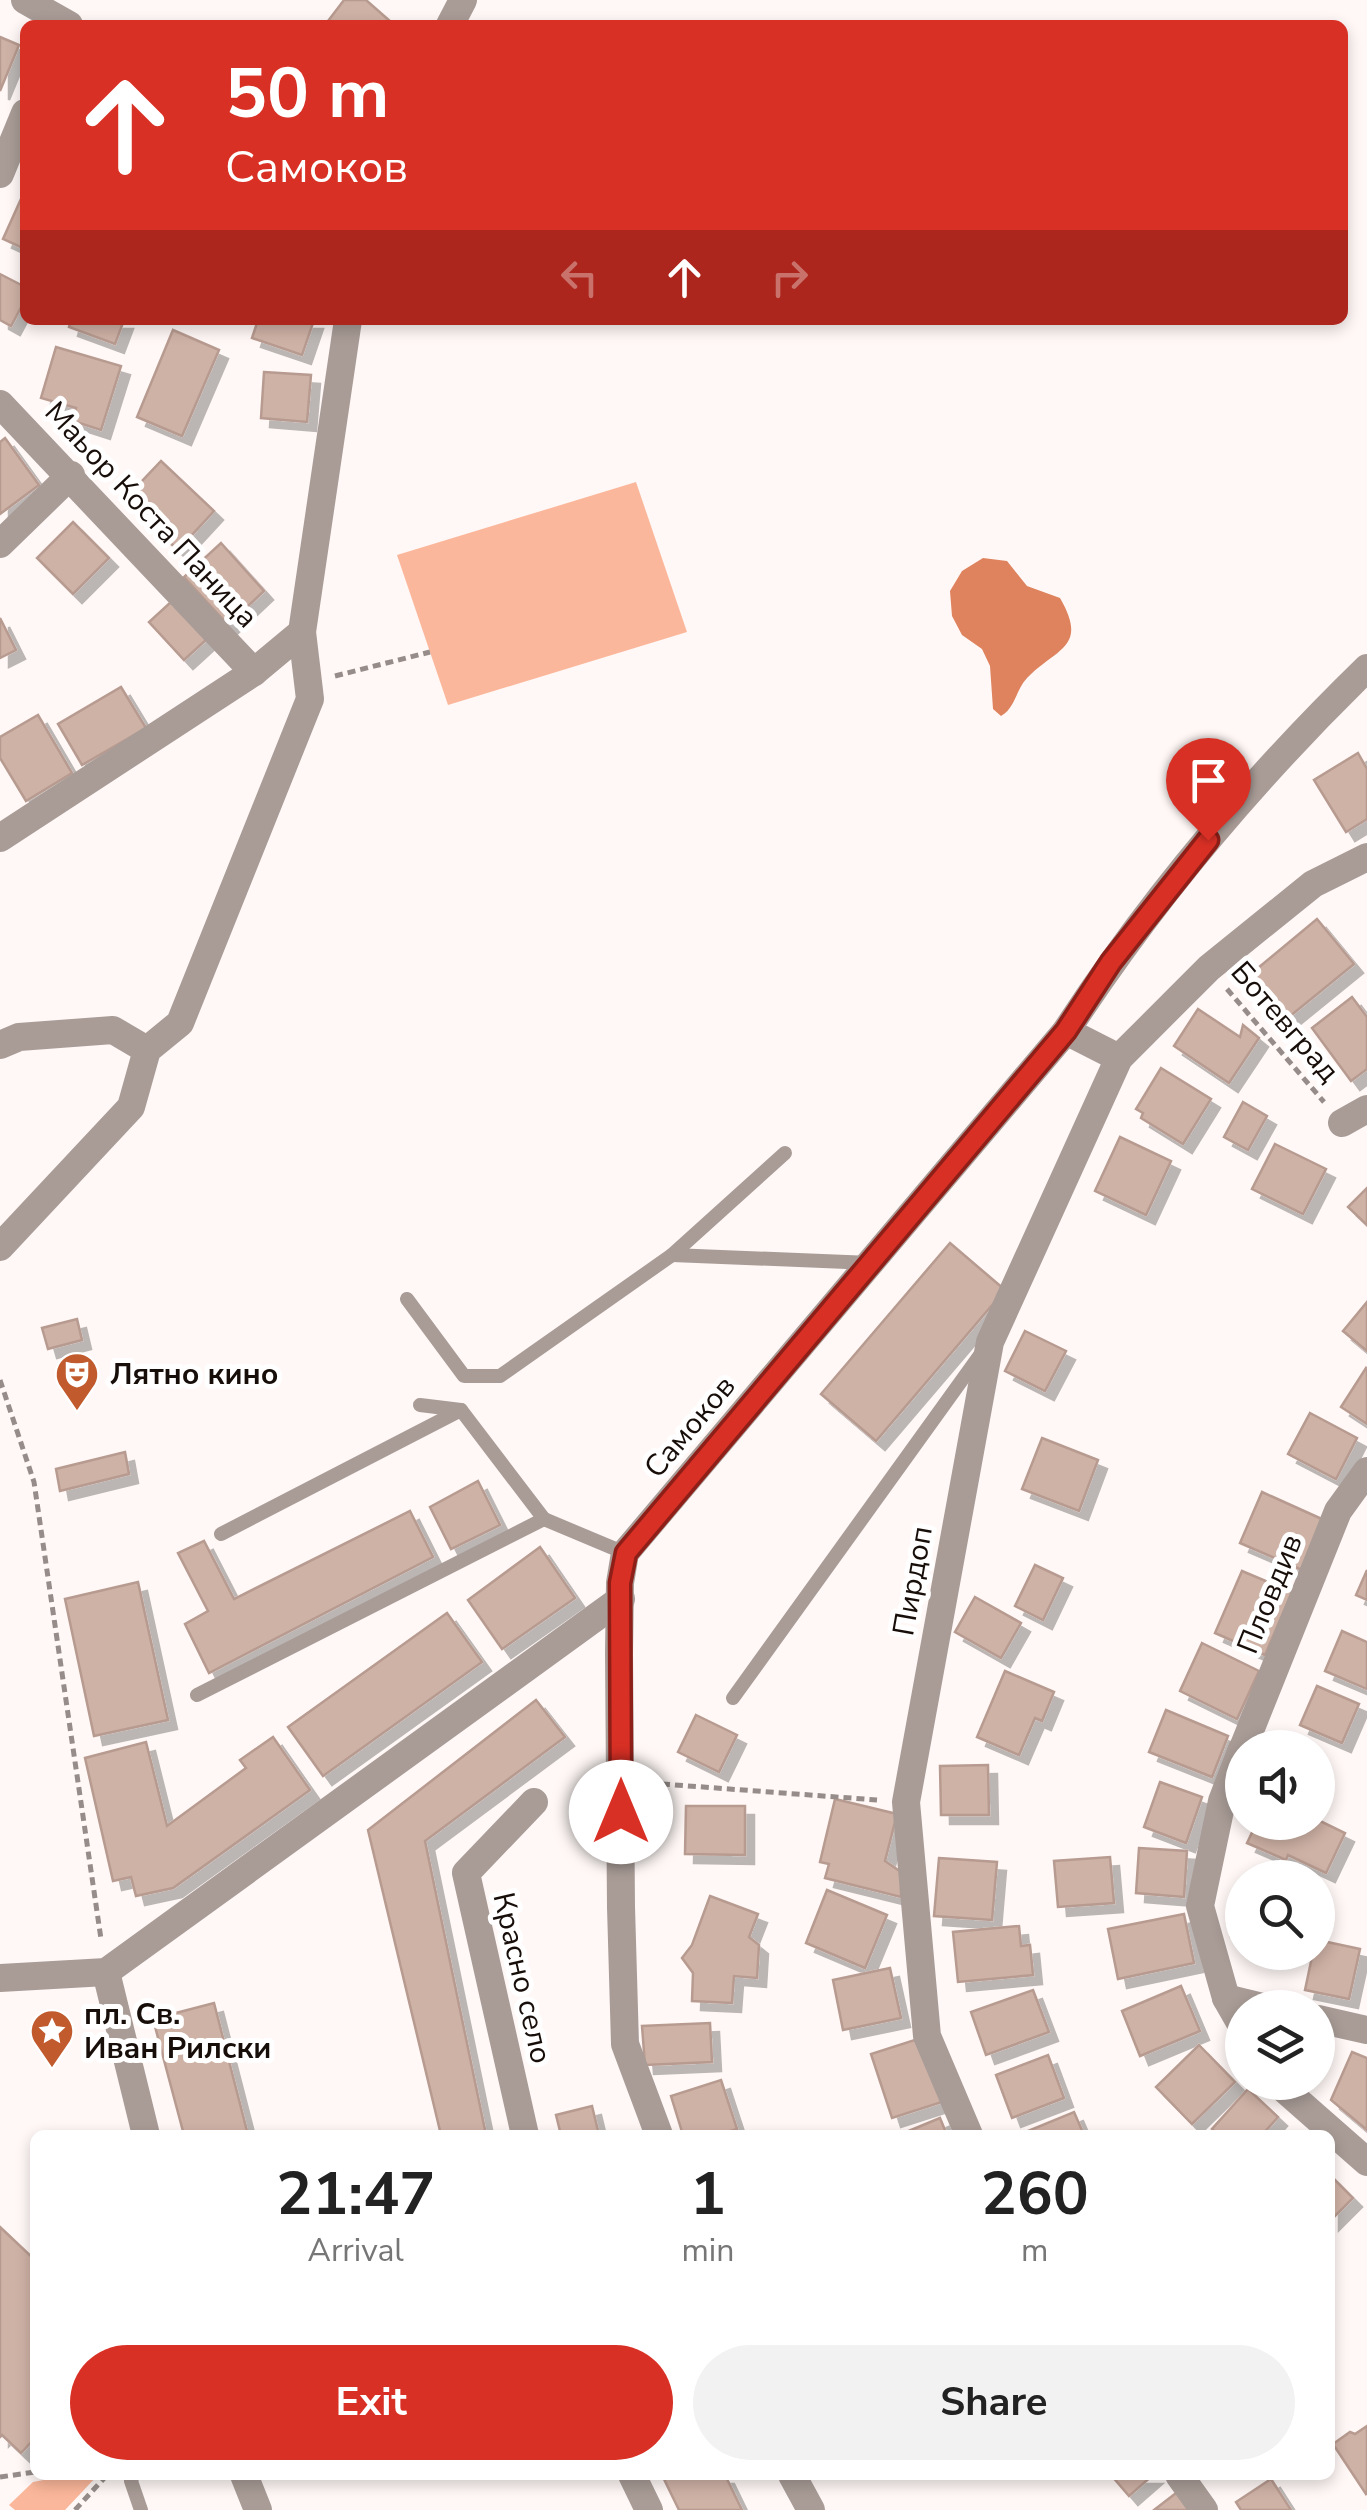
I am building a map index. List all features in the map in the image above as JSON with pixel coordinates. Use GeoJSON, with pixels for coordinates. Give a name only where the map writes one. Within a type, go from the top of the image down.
{"type":"FeatureCollection","features":[{"type":"Feature","properties":{"kind":"street"},"geometry":{"type":"LineString","coordinates":[[25,0],[58,20]]}},
{"type":"Feature","properties":{"kind":"street"},"geometry":{"type":"LineString","coordinates":[[0,174],[20,126]]}},
{"type":"Feature","properties":{"kind":"street"},"geometry":{"type":"LineString","coordinates":[[0,1247],[130,1107],[147,1050],[180,1023],[310,699],[302,632],[347,325]]}},
{"type":"Feature","properties":{"kind":"street","name":"Маьор Коста Паница"},"geometry":{"type":"LineString","coordinates":[[0,404],[254,672]]}},
{"type":"Feature","properties":{"kind":"street"},"geometry":{"type":"LineString","coordinates":[[0,544],[70,475]]}},
{"type":"Feature","properties":{"kind":"street"},"geometry":{"type":"LineString","coordinates":[[0,838],[254,672],[302,632]]}},
{"type":"Feature","properties":{"kind":"street","name":"Самоков"},"geometry":{"type":"LineString","coordinates":[[626,1553],[1066,1031],[1111,962],[1208,840],[1367,668]]}},
{"type":"Feature","properties":{"kind":"street"},"geometry":{"type":"LineString","coordinates":[[1066,1031],[1119,1058],[1208,968],[1313,884],[1367,857]]}},
{"type":"Feature","properties":{"kind":"street"},"geometry":{"type":"LineString","coordinates":[[0,1044],[19,1036],[112,1030],[147,1050]]}},
{"type":"Feature","properties":{"kind":"street","name":"Пирдоп"},"geometry":{"type":"LineString","coordinates":[[967,2130],[927,2036],[906,1802],[990,1342],[1119,1058]]}},
{"type":"Feature","properties":{"kind":"street","name":"Пловдив"},"geometry":{"type":"LineString","coordinates":[[1250,1730],[1338,1511],[1367,1471]]}},
{"type":"Feature","properties":{"kind":"street"},"geometry":{"type":"LineString","coordinates":[[626,1553],[621,1599],[620,1908],[625,2044],[657,2130]]}},
{"type":"Feature","properties":{"kind":"street"},"geometry":{"type":"LineString","coordinates":[[0,1978],[106,1972],[621,1599]]}},
{"type":"Feature","properties":{"kind":"street","name":"Пловдив"},"geometry":{"type":"LineString","coordinates":[[1225,1793],[1200,1906],[1225,1994]]}},
{"type":"Feature","properties":{"kind":"street","name":"Красно село"},"geometry":{"type":"LineString","coordinates":[[523,2130],[466,1873],[534,1802]]}},
{"type":"Feature","properties":{"kind":"street"},"geometry":{"type":"LineString","coordinates":[[106,1972],[145,2130]]}},
{"type":"Feature","properties":{"kind":"street"},"geometry":{"type":"LineString","coordinates":[[1335,2023],[1367,2030]]}},
{"type":"Feature","properties":{"kind":"street"},"geometry":{"type":"LineString","coordinates":[[1296,2100],[1331,2130]]}},
{"type":"Feature","properties":{"kind":"street"},"geometry":{"type":"LineString","coordinates":[[1335,2134],[1367,2162]]}},
{"type":"Feature","properties":{"kind":"street"},"geometry":{"type":"LineString","coordinates":[[246,2480],[258,2510]]}},
{"type":"Feature","properties":{"kind":"street"},"geometry":{"type":"LineString","coordinates":[[634,2480],[649,2510]]}},
{"type":"Feature","properties":{"kind":"street"},"geometry":{"type":"LineString","coordinates":[[795,2480],[811,2510]]}},
{"type":"Feature","properties":{"kind":"street"},"geometry":{"type":"LineString","coordinates":[[1183,2480],[1204,2510]]}},
{"type":"Feature","properties":{"kind":"lane"},"geometry":{"type":"LineString","coordinates":[[407,1299],[464,1376],[500,1376],[672,1255],[785,1154]]}},
{"type":"Feature","properties":{"kind":"lane"},"geometry":{"type":"LineString","coordinates":[[672,1255],[870,1263]]}},
{"type":"Feature","properties":{"kind":"lane"},"geometry":{"type":"LineString","coordinates":[[733,1698],[990,1342]]}},
{"type":"Feature","properties":{"kind":"lane"},"geometry":{"type":"LineString","coordinates":[[420,1405],[461,1410],[544,1520],[626,1553]]}},
{"type":"Feature","properties":{"kind":"lane"},"geometry":{"type":"LineString","coordinates":[[221,1534],[461,1410]]}},
{"type":"Feature","properties":{"kind":"lane"},"geometry":{"type":"LineString","coordinates":[[198,1695],[544,1520]]}},
{"type":"Feature","properties":{"kind":"lane"},"geometry":{"type":"LineString","coordinates":[[130,2480],[141,2510]]}},
{"type":"Feature","properties":{"kind":"path"},"geometry":{"type":"LineString","coordinates":[[308,682],[430,652]]}},
{"type":"Feature","properties":{"kind":"path","name":"Ботевград"},"geometry":{"type":"LineString","coordinates":[[1208,968],[1355,1116]]}},
{"type":"Feature","properties":{"kind":"path"},"geometry":{"type":"LineString","coordinates":[[0,1380],[34,1482],[106,1972]]}},
{"type":"Feature","properties":{"kind":"path"},"geometry":{"type":"LineString","coordinates":[[621,1781],[906,1802]]}},
{"type":"Feature","properties":{"kind":"path"},"geometry":{"type":"LineString","coordinates":[[0,2477],[30,2473]]}},
{"type":"Feature","properties":{"kind":"path"},"geometry":{"type":"LineString","coordinates":[[75,2510],[102,2480]]}},
{"type":"Feature","properties":{"kind":"shaded area"},"geometry":{"type":"Polygon","coordinates":[[[636,482],[687,632],[448,705],[397,555],[636,482]]]}},
{"type":"Feature","properties":{"kind":"shaded area"},"geometry":{"type":"Polygon","coordinates":[[[983,558],[1007,561],[1027,586],[1060,598],[1071,627],[1065,646],[1027,678],[1001,716],[993,709],[990,666],[982,649],[962,635],[952,616],[950,591],[962,571],[983,558]]]}},
{"type":"Feature","properties":{"kind":"shaded area"},"geometry":{"type":"Polygon","coordinates":[[[93,2480],[65,2510],[15,2510],[9,2505],[33,2482],[93,2480]]]}},
{"type":"Feature","properties":{"kind":"building"},"geometry":{"type":"Polygon","coordinates":[[[344,0],[366,0],[389,20],[329,20],[344,0]]]}},
{"type":"Feature","properties":{"kind":"building"},"geometry":{"type":"Polygon","coordinates":[[[0,37],[19,45],[0,91],[0,37]]]}},
{"type":"Feature","properties":{"kind":"building"},"geometry":{"type":"Polygon","coordinates":[[[20,201],[20,247],[3,239],[20,201]]]}},
{"type":"Feature","properties":{"kind":"building"},"geometry":{"type":"Polygon","coordinates":[[[0,274],[20,284],[20,309],[11,326],[0,320],[0,274]]]}},
{"type":"Feature","properties":{"kind":"building"},"geometry":{"type":"Polygon","coordinates":[[[70,325],[122,325],[115,344],[70,325]]]}},
{"type":"Feature","properties":{"kind":"building"},"geometry":{"type":"Polygon","coordinates":[[[256,325],[312,325],[302,355],[252,338],[256,325]]]}},
{"type":"Feature","properties":{"kind":"building"},"geometry":{"type":"Polygon","coordinates":[[[173,330],[219,350],[182,436],[137,417],[173,330]]]}},
{"type":"Feature","properties":{"kind":"building"},"geometry":{"type":"Polygon","coordinates":[[[56,347],[121,366],[101,430],[73,421],[76,408],[41,398],[56,347]]]}},
{"type":"Feature","properties":{"kind":"building"},"geometry":{"type":"Polygon","coordinates":[[[264,372],[311,375],[307,422],[261,418],[264,372]]]}},
{"type":"Feature","properties":{"kind":"building"},"geometry":{"type":"Polygon","coordinates":[[[5,438],[39,485],[0,514],[0,442],[5,438]]]}},
{"type":"Feature","properties":{"kind":"building"},"geometry":{"type":"Polygon","coordinates":[[[161,461],[214,511],[178,550],[124,500],[161,461]]]}},
{"type":"Feature","properties":{"kind":"building"},"geometry":{"type":"Polygon","coordinates":[[[73,522],[109,558],[73,594],[37,558],[73,522]]]}},
{"type":"Feature","properties":{"kind":"building"},"geometry":{"type":"Polygon","coordinates":[[[221,543],[264,591],[228,625],[184,577],[221,543]]]}},
{"type":"Feature","properties":{"kind":"building"},"geometry":{"type":"Polygon","coordinates":[[[172,601],[206,640],[184,660],[149,622],[172,601]]]}},
{"type":"Feature","properties":{"kind":"building"},"geometry":{"type":"Polygon","coordinates":[[[0,618],[16,650],[0,658],[0,618]]]}},
{"type":"Feature","properties":{"kind":"building"},"geometry":{"type":"Polygon","coordinates":[[[121,687],[146,728],[82,765],[58,724],[121,687]]]}},
{"type":"Feature","properties":{"kind":"building"},"geometry":{"type":"Polygon","coordinates":[[[38,715],[72,773],[26,801],[0,758],[0,737],[38,715]]]}},
{"type":"Feature","properties":{"kind":"building"},"geometry":{"type":"Polygon","coordinates":[[[1358,753],[1367,769],[1367,819],[1346,832],[1314,780],[1358,753]]]}},
{"type":"Feature","properties":{"kind":"building"},"geometry":{"type":"Polygon","coordinates":[[[1317,919],[1354,964],[1289,1017],[1252,973],[1317,919]]]}},
{"type":"Feature","properties":{"kind":"building"},"geometry":{"type":"Polygon","coordinates":[[[1352,997],[1367,1017],[1367,1069],[1351,1081],[1312,1028],[1352,997]]]}},
{"type":"Feature","properties":{"kind":"building"},"geometry":{"type":"Polygon","coordinates":[[[1198,1009],[1240,1037],[1243,1025],[1259,1038],[1229,1083],[1174,1046],[1198,1009]]]}},
{"type":"Feature","properties":{"kind":"building"},"geometry":{"type":"Polygon","coordinates":[[[1161,1068],[1211,1099],[1183,1144],[1141,1118],[1143,1113],[1136,1109],[1161,1068]]]}},
{"type":"Feature","properties":{"kind":"building"},"geometry":{"type":"Polygon","coordinates":[[[1243,1102],[1267,1116],[1248,1150],[1224,1137],[1243,1102]]]}},
{"type":"Feature","properties":{"kind":"building"},"geometry":{"type":"Polygon","coordinates":[[[1120,1137],[1171,1161],[1146,1215],[1095,1191],[1120,1137]]]}},
{"type":"Feature","properties":{"kind":"building"},"geometry":{"type":"Polygon","coordinates":[[[1275,1144],[1326,1169],[1303,1214],[1252,1189],[1275,1144]]]}},
{"type":"Feature","properties":{"kind":"building"},"geometry":{"type":"Polygon","coordinates":[[[1367,1188],[1367,1225],[1348,1207],[1367,1188]]]}},
{"type":"Feature","properties":{"kind":"building"},"geometry":{"type":"Polygon","coordinates":[[[950,1243],[1005,1290],[876,1441],[821,1394],[950,1243]]]}},
{"type":"Feature","properties":{"kind":"building"},"geometry":{"type":"Polygon","coordinates":[[[1367,1302],[1367,1351],[1343,1331],[1367,1302]]]}},
{"type":"Feature","properties":{"kind":"building"},"geometry":{"type":"Polygon","coordinates":[[[77,1319],[82,1340],[48,1349],[42,1328],[77,1319]]]}},
{"type":"Feature","properties":{"kind":"building"},"geometry":{"type":"Polygon","coordinates":[[[1025,1331],[1066,1351],[1045,1391],[1005,1371],[1025,1331]]]}},
{"type":"Feature","properties":{"kind":"building"},"geometry":{"type":"Polygon","coordinates":[[[1367,1369],[1367,1424],[1341,1407],[1367,1369]]]}},
{"type":"Feature","properties":{"kind":"building"},"geometry":{"type":"Polygon","coordinates":[[[1310,1413],[1357,1438],[1336,1479],[1288,1454],[1310,1413]]]}},
{"type":"Feature","properties":{"kind":"building"},"geometry":{"type":"Polygon","coordinates":[[[1042,1438],[1098,1460],[1079,1511],[1022,1489],[1042,1438]]]}},
{"type":"Feature","properties":{"kind":"building"},"geometry":{"type":"Polygon","coordinates":[[[125,1452],[129,1474],[60,1491],[56,1469],[125,1452]]]}},
{"type":"Feature","properties":{"kind":"building"},"geometry":{"type":"Polygon","coordinates":[[[478,1481],[500,1525],[451,1549],[430,1507],[478,1481]]]}},
{"type":"Feature","properties":{"kind":"building"},"geometry":{"type":"Polygon","coordinates":[[[1262,1492],[1324,1520],[1302,1570],[1240,1543],[1262,1492]]]}},
{"type":"Feature","properties":{"kind":"building"},"geometry":{"type":"Polygon","coordinates":[[[410,1511],[433,1557],[209,1673],[185,1624],[208,1611],[178,1553],[204,1541],[234,1599],[410,1511]]]}},
{"type":"Feature","properties":{"kind":"building"},"geometry":{"type":"Polygon","coordinates":[[[540,1547],[575,1598],[502,1649],[468,1600],[540,1547]]]}},
{"type":"Feature","properties":{"kind":"building"},"geometry":{"type":"Polygon","coordinates":[[[1035,1565],[1063,1578],[1043,1620],[1015,1606],[1035,1565]]]}},
{"type":"Feature","properties":{"kind":"building"},"geometry":{"type":"Polygon","coordinates":[[[1367,1570],[1367,1600],[1356,1595],[1367,1570]]]}},
{"type":"Feature","properties":{"kind":"building"},"geometry":{"type":"Polygon","coordinates":[[[1242,1571],[1292,1592],[1265,1655],[1215,1633],[1242,1571]]]}},
{"type":"Feature","properties":{"kind":"building"},"geometry":{"type":"Polygon","coordinates":[[[138,1582],[168,1720],[94,1736],[65,1599],[138,1582]]]}},
{"type":"Feature","properties":{"kind":"building"},"geometry":{"type":"Polygon","coordinates":[[[975,1597],[1021,1623],[1001,1658],[955,1632],[975,1597]]]}},
{"type":"Feature","properties":{"kind":"building"},"geometry":{"type":"Polygon","coordinates":[[[447,1613],[482,1662],[323,1776],[288,1727],[447,1613]]]}},
{"type":"Feature","properties":{"kind":"building"},"geometry":{"type":"Polygon","coordinates":[[[1342,1631],[1367,1642],[1367,1689],[1325,1671],[1342,1631]]]}},
{"type":"Feature","properties":{"kind":"building"},"geometry":{"type":"Polygon","coordinates":[[[1202,1643],[1259,1671],[1237,1719],[1180,1691],[1202,1643]]]}},
{"type":"Feature","properties":{"kind":"building"},"geometry":{"type":"Polygon","coordinates":[[[1005,1671],[1054,1692],[1042,1721],[1035,1718],[1019,1755],[977,1737],[1005,1671]]]}},
{"type":"Feature","properties":{"kind":"building"},"geometry":{"type":"Polygon","coordinates":[[[1317,1686],[1359,1704],[1342,1743],[1335,1740],[1335,1730],[1312,1730],[1300,1725],[1317,1686]]]}},
{"type":"Feature","properties":{"kind":"building"},"geometry":{"type":"Polygon","coordinates":[[[536,1700],[565,1737],[425,1841],[485,2130],[440,2130],[368,1830],[536,1700]]]}},
{"type":"Feature","properties":{"kind":"building"},"geometry":{"type":"Polygon","coordinates":[[[1166,1710],[1225,1735],[1212,1777],[1149,1752],[1166,1710]]]}},
{"type":"Feature","properties":{"kind":"building"},"geometry":{"type":"Polygon","coordinates":[[[696,1715],[737,1735],[719,1772],[678,1752],[696,1715]]]}},
{"type":"Feature","properties":{"kind":"building"},"geometry":{"type":"Polygon","coordinates":[[[273,1737],[310,1790],[173,1888],[136,1896],[131,1877],[113,1881],[85,1758],[146,1742],[167,1826],[246,1768],[240,1760],[273,1737]]]}},
{"type":"Feature","properties":{"kind":"building"},"geometry":{"type":"Polygon","coordinates":[[[988,1765],[989,1815],[941,1815],[940,1766],[988,1765]]]}},
{"type":"Feature","properties":{"kind":"building"},"geometry":{"type":"Polygon","coordinates":[[[1160,1782],[1202,1797],[1186,1843],[1144,1827],[1160,1782]]]}},
{"type":"Feature","properties":{"kind":"building"},"geometry":{"type":"Polygon","coordinates":[[[835,1799],[897,1814],[885,1861],[901,1872],[901,1897],[825,1878],[829,1864],[820,1862],[835,1799]]]}},
{"type":"Feature","properties":{"kind":"building"},"geometry":{"type":"Polygon","coordinates":[[[686,1806],[745,1806],[745,1855],[685,1854],[686,1806]]]}},
{"type":"Feature","properties":{"kind":"building"},"geometry":{"type":"Polygon","coordinates":[[[1335,1828],[1345,1833],[1332,1860],[1299,1860],[1288,1855],[1286,1860],[1247,1843],[1335,1840],[1335,1828]]]}},
{"type":"Feature","properties":{"kind":"building"},"geometry":{"type":"Polygon","coordinates":[[[1139,1848],[1187,1851],[1184,1897],[1136,1893],[1139,1848]]]}},
{"type":"Feature","properties":{"kind":"building"},"geometry":{"type":"Polygon","coordinates":[[[1110,1857],[1114,1903],[1058,1907],[1054,1861],[1110,1857]]]}},
{"type":"Feature","properties":{"kind":"building"},"geometry":{"type":"Polygon","coordinates":[[[939,1858],[997,1862],[992,1920],[934,1916],[939,1858]]]}},
{"type":"Feature","properties":{"kind":"building"},"geometry":{"type":"Polygon","coordinates":[[[827,1890],[887,1915],[865,1968],[806,1943],[827,1890]]]}},
{"type":"Feature","properties":{"kind":"building"},"geometry":{"type":"Polygon","coordinates":[[[710,1896],[758,1914],[749,1937],[759,1945],[757,1978],[734,1976],[732,2003],[692,2001],[693,1973],[682,1958],[692,1945],[710,1896]]]}},
{"type":"Feature","properties":{"kind":"building"},"geometry":{"type":"Polygon","coordinates":[[[1184,1914],[1194,1963],[1118,1979],[1108,1929],[1184,1914]]]}},
{"type":"Feature","properties":{"kind":"building"},"geometry":{"type":"Polygon","coordinates":[[[1019,1926],[1021,1946],[1030,1945],[1033,1975],[958,1982],[953,1932],[1019,1926]]]}},
{"type":"Feature","properties":{"kind":"building"},"geometry":{"type":"Polygon","coordinates":[[[1335,1944],[1360,1949],[1349,1999],[1335,1996],[1335,1990],[1305,1990],[1309,1970],[1335,1970],[1335,1944]]]}},
{"type":"Feature","properties":{"kind":"building"},"geometry":{"type":"Polygon","coordinates":[[[890,1968],[901,2018],[843,2030],[833,1980],[890,1968]]]}},
{"type":"Feature","properties":{"kind":"building"},"geometry":{"type":"Polygon","coordinates":[[[1181,1986],[1200,2031],[1140,2056],[1122,2011],[1181,1986]]]}},
{"type":"Feature","properties":{"kind":"building"},"geometry":{"type":"Polygon","coordinates":[[[1033,1990],[1049,2032],[986,2055],[971,2012],[1033,1990]]]}},
{"type":"Feature","properties":{"kind":"building"},"geometry":{"type":"Polygon","coordinates":[[[214,2003],[247,2130],[183,2130],[153,2019],[214,2003]]]}},
{"type":"Feature","properties":{"kind":"building"},"geometry":{"type":"Polygon","coordinates":[[[710,2023],[712,2062],[645,2065],[642,2026],[710,2023]]]}},
{"type":"Feature","properties":{"kind":"building"},"geometry":{"type":"Polygon","coordinates":[[[924,2037],[945,2101],[892,2118],[871,2054],[924,2037]]]}},
{"type":"Feature","properties":{"kind":"building"},"geometry":{"type":"Polygon","coordinates":[[[1199,2045],[1225,2072],[1225,2092],[1192,2124],[1156,2087],[1199,2045]]]}},
{"type":"Feature","properties":{"kind":"building"},"geometry":{"type":"Polygon","coordinates":[[[1352,2052],[1367,2058],[1367,2130],[1331,2100],[1335,2100],[1335,2091],[1352,2052]]]}},
{"type":"Feature","properties":{"kind":"building"},"geometry":{"type":"Polygon","coordinates":[[[1048,2055],[1064,2098],[1012,2118],[996,2075],[1048,2055]]]}},
{"type":"Feature","properties":{"kind":"building"},"geometry":{"type":"Polygon","coordinates":[[[721,2080],[737,2129],[681,2130],[671,2096],[721,2080]]]}},
{"type":"Feature","properties":{"kind":"building"},"geometry":{"type":"Polygon","coordinates":[[[1238,2100],[1260,2100],[1278,2117],[1266,2130],[1213,2130],[1238,2100]]]}},
{"type":"Feature","properties":{"kind":"building"},"geometry":{"type":"Polygon","coordinates":[[[592,2106],[598,2130],[560,2130],[556,2115],[592,2106]]]}},
{"type":"Feature","properties":{"kind":"building"},"geometry":{"type":"Polygon","coordinates":[[[1074,2112],[1082,2130],[1030,2130],[1074,2112]]]}},
{"type":"Feature","properties":{"kind":"building"},"geometry":{"type":"Polygon","coordinates":[[[940,2118],[945,2130],[911,2130],[940,2118]]]}},
{"type":"Feature","properties":{"kind":"building"},"geometry":{"type":"Polygon","coordinates":[[[1335,2180],[1353,2198],[1335,2216],[1335,2180]]]}},
{"type":"Feature","properties":{"kind":"building"},"geometry":{"type":"Polygon","coordinates":[[[0,2227],[30,2255],[30,2443],[21,2453],[0,2437],[0,2227]]]}},
{"type":"Feature","properties":{"kind":"building"},"geometry":{"type":"Polygon","coordinates":[[[1367,2426],[1366,2494],[1335,2447],[1335,2443],[1350,2432],[1355,2434],[1367,2426]]]}},
{"type":"Feature","properties":{"kind":"building"},"geometry":{"type":"Polygon","coordinates":[[[664,2480],[727,2480],[742,2510],[679,2510],[664,2480]]]}},
{"type":"Feature","properties":{"kind":"building"},"geometry":{"type":"Polygon","coordinates":[[[1115,2480],[1147,2480],[1129,2496],[1115,2480]]]}},
{"type":"Feature","properties":{"kind":"building"},"geometry":{"type":"Polygon","coordinates":[[[1272,2480],[1291,2510],[1241,2510],[1236,2502],[1272,2480]]]}},
{"type":"Feature","properties":{"kind":"building"},"geometry":{"type":"Polygon","coordinates":[[[1180,2490],[1196,2510],[1154,2510],[1180,2490]]]}},
{"type":"Feature","properties":{"kind":"place","name":"Лятно кино"},"geometry":{"type":"Point","coordinates":[77,1412]}},
{"type":"Feature","properties":{"kind":"place","name":"пл. Св. Иван Рилски"},"geometry":{"type":"Point","coordinates":[52,2069]}},
{"type":"Feature","properties":{"kind":"route"},"geometry":{"type":"LineString","coordinates":[[621,1812],[620,1583],[626,1553],[1066,1031],[1111,962],[1208,840]]}}]}
